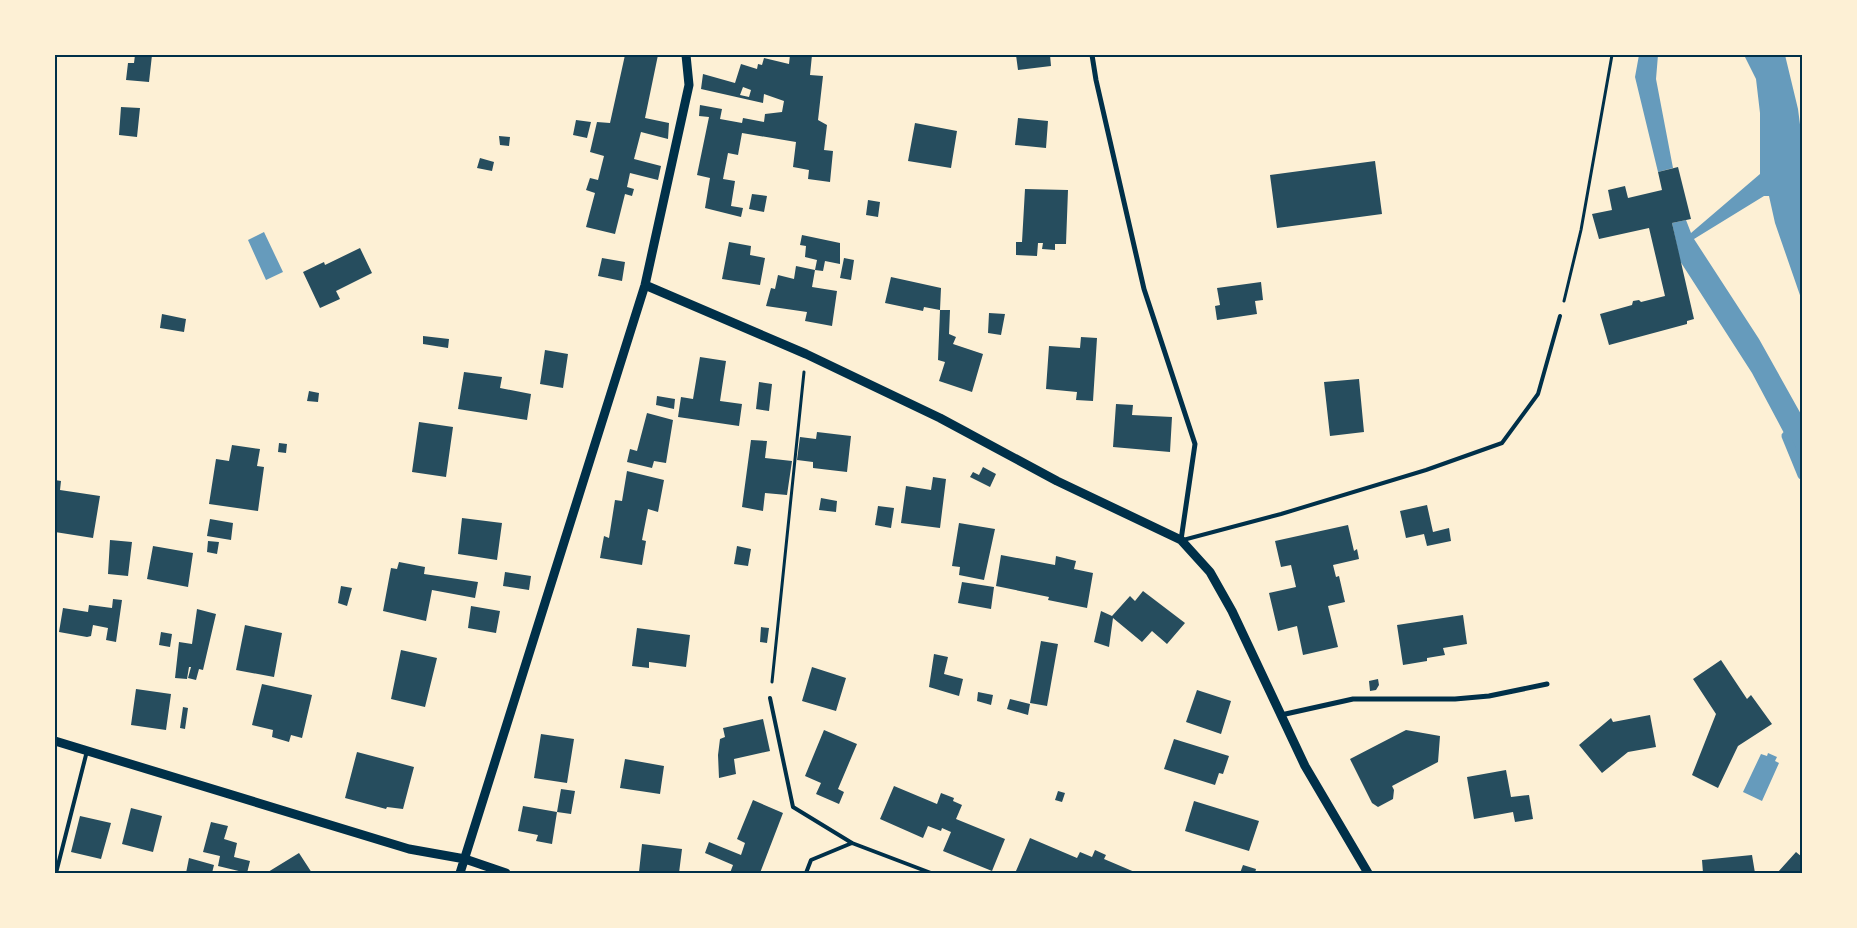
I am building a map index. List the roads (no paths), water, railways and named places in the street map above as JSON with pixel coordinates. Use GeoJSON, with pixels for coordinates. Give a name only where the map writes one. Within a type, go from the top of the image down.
{"type":"FeatureCollection","features":[{"type":"Feature","properties":{"kind":"street"},"geometry":{"type":"LineString","coordinates":[[460,873],[645,285],[689,85],[686,55]]}},
{"type":"Feature","properties":{"kind":"street"},"geometry":{"type":"LineString","coordinates":[[1092,55],[1144,289],[1195,444],[1181,540]]}},
{"type":"Feature","properties":{"kind":"street"},"geometry":{"type":"LineString","coordinates":[[645,285],[806,354],[940,418],[1057,482],[1181,540],[1210,572],[1232,611],[1305,766],[1368,873]]}},
{"type":"Feature","properties":{"kind":"street"},"geometry":{"type":"LineString","coordinates":[[1281,715],[1353,699],[1472,698],[1546,684]]}},
{"type":"Feature","properties":{"kind":"street"},"geometry":{"type":"LineString","coordinates":[[55,741],[409,849],[465,859],[506,873]]}},
{"type":"Feature","properties":{"kind":"lane"},"geometry":{"type":"LineString","coordinates":[[1181,540],[1281,514],[1426,470],[1502,443],[1538,394],[1560,316]]}},
{"type":"Feature","properties":{"kind":"lane"},"geometry":{"type":"LineString","coordinates":[[770,698],[793,808],[852,842],[931,873]]}},
{"type":"Feature","properties":{"kind":"lane"},"geometry":{"type":"LineString","coordinates":[[56,873],[87,751]]}},
{"type":"Feature","properties":{"kind":"lane"},"geometry":{"type":"LineString","coordinates":[[806,873],[811,860],[852,842]]}},
{"type":"Feature","properties":{"kind":"water"},"geometry":{"type":"Polygon","coordinates":[[[1639,55],[1658,55],[1656,79],[1673,168],[1658,172],[1635,77],[1639,55]]]}},
{"type":"Feature","properties":{"kind":"water"},"geometry":{"type":"Polygon","coordinates":[[[1744,55],[1785,55],[1798,109],[1802,140],[1802,301],[1775,223],[1769,196],[1764,196],[1694,239],[1759,339],[1802,416],[1802,473],[1785,435],[1752,373],[1680,261],[1672,223],[1686,220],[1691,233],[1760,174],[1760,113],[1756,79],[1744,55]]]}},
{"type":"Feature","properties":{"kind":"water"},"geometry":{"type":"Polygon","coordinates":[[[264,232],[283,272],[266,280],[248,240],[264,232]]]}},
{"type":"Feature","properties":{"kind":"water"},"geometry":{"type":"Polygon","coordinates":[[[1768,753],[1777,757],[1775,761],[1779,763],[1762,801],[1743,792],[1761,754],[1767,756],[1768,753]]]}},
{"type":"Feature","properties":{"kind":"waterway"},"geometry":{"type":"LineString","coordinates":[[1786,436],[1802,475]]}}]}
